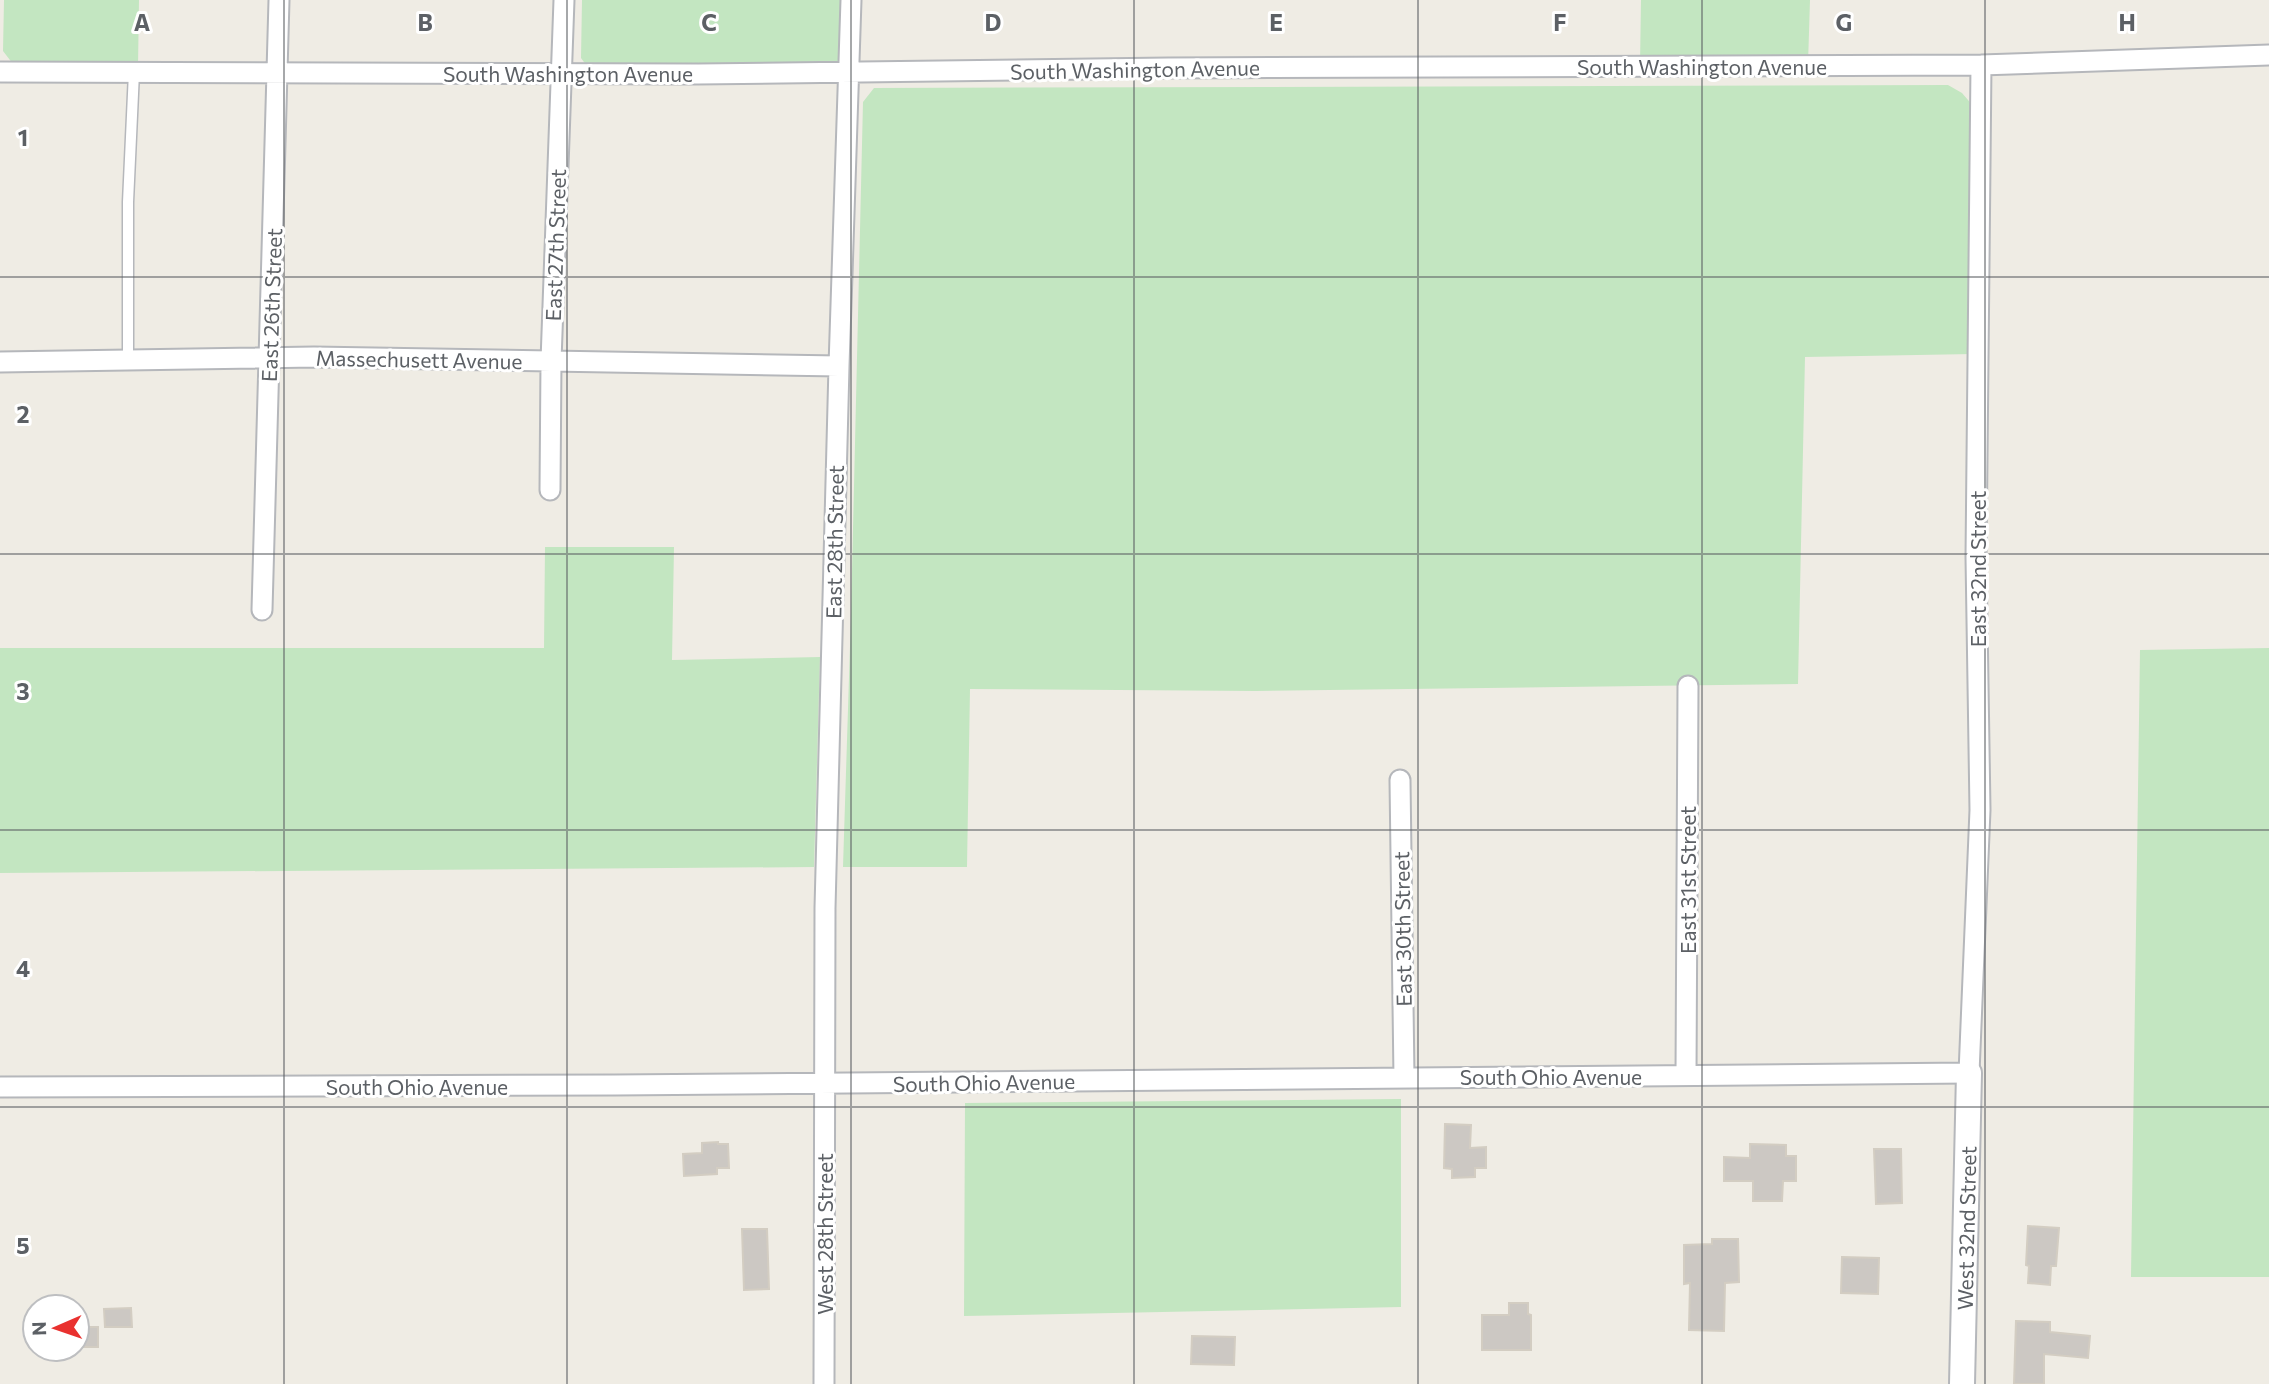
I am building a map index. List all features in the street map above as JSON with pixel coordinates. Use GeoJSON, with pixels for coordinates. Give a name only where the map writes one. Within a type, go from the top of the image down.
{"type":"FeatureCollection","features":[{"type":"Feature","properties":{"kind":"street","name":"East 26th Street"},"geometry":{"type":"LineString","coordinates":[[262,610],[279,0]]}},
{"type":"Feature","properties":{"kind":"street","name":"East 27th Street"},"geometry":{"type":"LineString","coordinates":[[550,490],[551,361],[564,0]]}},
{"type":"Feature","properties":{"kind":"street","name":"East 28th Street"},"geometry":{"type":"LineString","coordinates":[[825,1083],[825,908],[851,0]]}},
{"type":"Feature","properties":{"kind":"street","name":"South Washington Avenue"},"geometry":{"type":"LineString","coordinates":[[0,72],[849,72],[1981,65],[2269,55]]}},
{"type":"Feature","properties":{"kind":"street","name":"East 32nd Street"},"geometry":{"type":"LineString","coordinates":[[1969,1073],[1980,810],[1976,557],[1981,65]]}},
{"type":"Feature","properties":{"kind":"street","name":"Massechusett Avenue"},"geometry":{"type":"LineString","coordinates":[[0,362],[269,358],[839,366]]}},
{"type":"Feature","properties":{"kind":"street","name":"East 31st Street"},"geometry":{"type":"LineString","coordinates":[[1686,1075],[1688,686]]}},
{"type":"Feature","properties":{"kind":"street","name":"East 30th Street"},"geometry":{"type":"LineString","coordinates":[[1400,780],[1404,1078]]}},
{"type":"Feature","properties":{"kind":"street","name":"South Ohio Avenue"},"geometry":{"type":"LineString","coordinates":[[0,1087],[1969,1073]]}},
{"type":"Feature","properties":{"kind":"street","name":"West 32nd Street"},"geometry":{"type":"LineString","coordinates":[[1962,1384],[1969,1073]]}},
{"type":"Feature","properties":{"kind":"street","name":"West 28th Street"},"geometry":{"type":"LineString","coordinates":[[824,1384],[825,1083]]}},
{"type":"Feature","properties":{"kind":"lane"},"geometry":{"type":"LineString","coordinates":[[128,360],[128,202],[134,72]]}},
{"type":"Feature","properties":{"kind":"green space"},"geometry":{"type":"Polygon","coordinates":[[[4,0],[139,0],[138,67],[13,64],[3,51],[4,0]]]}},
{"type":"Feature","properties":{"kind":"green space"},"geometry":{"type":"Polygon","coordinates":[[[582,0],[843,0],[841,59],[828,66],[589,69],[581,58],[582,0]]]}},
{"type":"Feature","properties":{"kind":"green space"},"geometry":{"type":"Polygon","coordinates":[[[1641,0],[1810,0],[1808,64],[1640,65],[1641,0]]]}},
{"type":"Feature","properties":{"kind":"green space"},"geometry":{"type":"Polygon","coordinates":[[[1948,85],[1962,93],[1974,107],[1973,354],[1805,357],[1798,684],[1256,691],[970,689],[967,867],[843,867],[863,102],[874,88],[1948,85]]]}},
{"type":"Feature","properties":{"kind":"green space"},"geometry":{"type":"Polygon","coordinates":[[[545,547],[674,547],[672,660],[820,657],[814,867],[0,873],[0,648],[544,648],[545,547]]]}},
{"type":"Feature","properties":{"kind":"green space"},"geometry":{"type":"Polygon","coordinates":[[[2269,648],[2269,1277],[2131,1277],[2140,650],[2269,648]]]}},
{"type":"Feature","properties":{"kind":"green space"},"geometry":{"type":"Polygon","coordinates":[[[1401,1099],[1401,1307],[964,1316],[965,1103],[1401,1099]]]}},
{"type":"Feature","properties":{"kind":"building"},"geometry":{"type":"Polygon","coordinates":[[[1445,1124],[1471,1125],[1470,1148],[1486,1147],[1486,1168],[1475,1168],[1475,1177],[1452,1178],[1452,1169],[1444,1168],[1445,1124]]]}},
{"type":"Feature","properties":{"kind":"building"},"geometry":{"type":"Polygon","coordinates":[[[702,1143],[728,1144],[729,1168],[717,1168],[717,1174],[684,1176],[683,1154],[702,1153],[702,1143]]]}},
{"type":"Feature","properties":{"kind":"building"},"geometry":{"type":"Polygon","coordinates":[[[1750,1144],[1786,1145],[1786,1156],[1796,1156],[1796,1181],[1783,1181],[1782,1201],[1753,1201],[1753,1181],[1724,1181],[1724,1157],[1750,1158],[1750,1144]]]}},
{"type":"Feature","properties":{"kind":"building"},"geometry":{"type":"Polygon","coordinates":[[[1874,1149],[1901,1149],[1902,1203],[1876,1204],[1874,1149]]]}},
{"type":"Feature","properties":{"kind":"building"},"geometry":{"type":"Polygon","coordinates":[[[2028,1226],[2059,1228],[2056,1266],[2051,1266],[2050,1285],[2028,1283],[2028,1226]]]}},
{"type":"Feature","properties":{"kind":"building"},"geometry":{"type":"Polygon","coordinates":[[[742,1229],[767,1229],[769,1289],[744,1290],[742,1229]]]}},
{"type":"Feature","properties":{"kind":"building"},"geometry":{"type":"Polygon","coordinates":[[[1712,1239],[1738,1239],[1739,1282],[1725,1283],[1724,1331],[1689,1330],[1690,1283],[1684,1284],[1684,1245],[1712,1244],[1712,1239]]]}},
{"type":"Feature","properties":{"kind":"building"},"geometry":{"type":"Polygon","coordinates":[[[1842,1257],[1879,1258],[1878,1294],[1841,1293],[1842,1257]]]}},
{"type":"Feature","properties":{"kind":"building"},"geometry":{"type":"Polygon","coordinates":[[[1509,1303],[1528,1303],[1528,1314],[1531,1315],[1531,1350],[1482,1350],[1482,1315],[1509,1315],[1509,1303]]]}},
{"type":"Feature","properties":{"kind":"building"},"geometry":{"type":"Polygon","coordinates":[[[131,1308],[132,1327],[105,1327],[104,1309],[131,1308]]]}},
{"type":"Feature","properties":{"kind":"building"},"geometry":{"type":"Polygon","coordinates":[[[2016,1321],[2050,1322],[2050,1332],[2090,1336],[2088,1358],[2044,1354],[2044,1384],[2014,1384],[2016,1321]]]}},
{"type":"Feature","properties":{"kind":"building"},"geometry":{"type":"Polygon","coordinates":[[[91,1327],[98,1327],[98,1347],[91,1347],[91,1327]]]}},
{"type":"Feature","properties":{"kind":"building"},"geometry":{"type":"Polygon","coordinates":[[[1192,1336],[1235,1337],[1234,1365],[1191,1364],[1192,1336]]]}}]}
